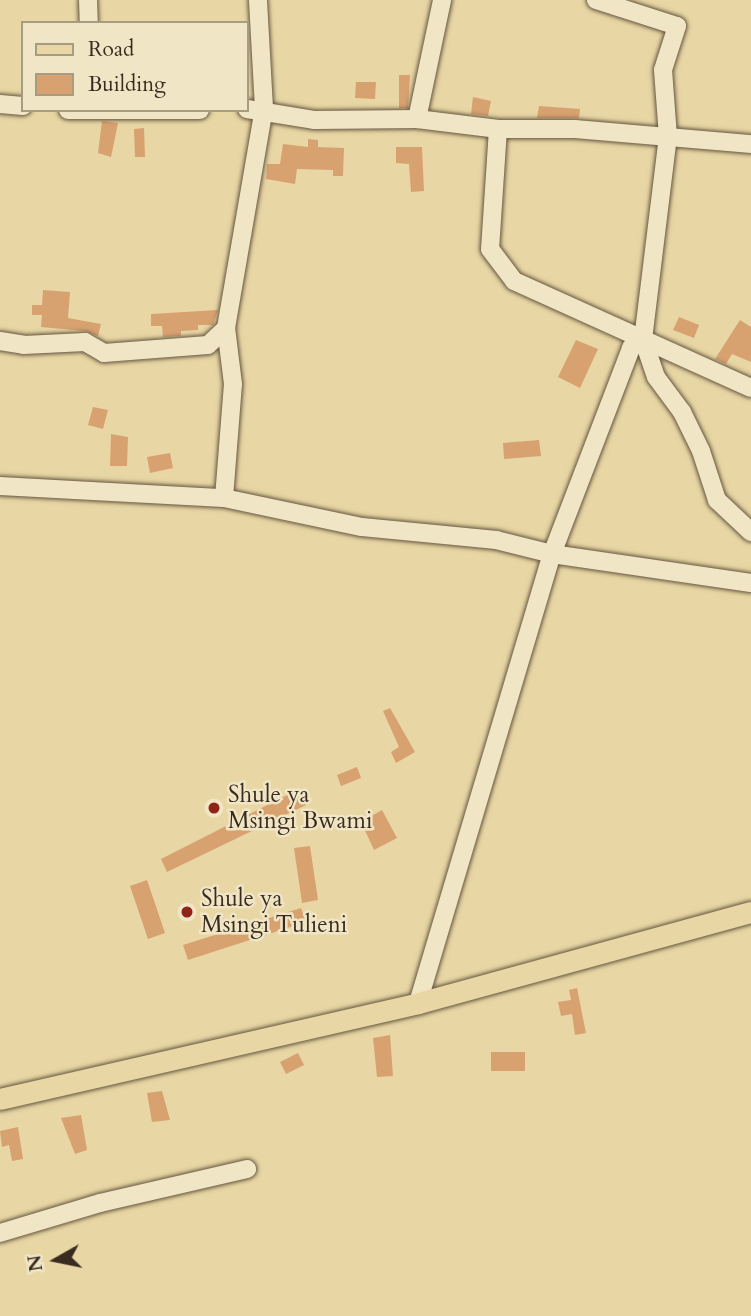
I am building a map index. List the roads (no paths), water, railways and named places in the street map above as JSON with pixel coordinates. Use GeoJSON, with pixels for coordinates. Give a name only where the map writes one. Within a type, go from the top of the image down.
{"type":"FeatureCollection","features":[{"type":"Feature","properties":{"kind":"main road"},"geometry":{"type":"LineString","coordinates":[[0,1099],[418,1003],[751,912]]}},
{"type":"Feature","properties":{"kind":"street"},"geometry":{"type":"LineString","coordinates":[[88,0],[89,21]]}},
{"type":"Feature","properties":{"kind":"street"},"geometry":{"type":"LineString","coordinates":[[224,498],[233,384],[226,328],[256,109],[258,0]]}},
{"type":"Feature","properties":{"kind":"street"},"geometry":{"type":"LineString","coordinates":[[417,119],[442,0]]}},
{"type":"Feature","properties":{"kind":"street"},"geometry":{"type":"LineString","coordinates":[[596,0],[677,26],[663,70],[668,136],[643,339],[656,377],[682,412],[701,451],[716,500],[751,532]]}},
{"type":"Feature","properties":{"kind":"street"},"geometry":{"type":"LineString","coordinates":[[0,104],[21,106]]}},
{"type":"Feature","properties":{"kind":"street"},"geometry":{"type":"LineString","coordinates":[[256,109],[315,120],[417,119],[498,129],[668,136],[751,144]]}},
{"type":"Feature","properties":{"kind":"street"},"geometry":{"type":"LineString","coordinates":[[498,129],[490,249],[514,281],[751,388]]}},
{"type":"Feature","properties":{"kind":"street"},"geometry":{"type":"LineString","coordinates":[[0,341],[85,342],[104,354],[208,345],[226,328]]}},
{"type":"Feature","properties":{"kind":"street"},"geometry":{"type":"LineString","coordinates":[[418,1003],[552,554],[631,348],[643,339]]}},
{"type":"Feature","properties":{"kind":"street"},"geometry":{"type":"LineString","coordinates":[[0,486],[224,498],[362,527],[496,540],[552,554],[751,583]]}},
{"type":"Feature","properties":{"kind":"street"},"geometry":{"type":"LineString","coordinates":[[0,1233],[100,1203],[247,1169]]}},
{"type":"Feature","properties":{"kind":"place","name":"Shule ya Msingi Bwami"},"geometry":{"type":"Point","coordinates":[214,808]}},
{"type":"Feature","properties":{"kind":"place","name":"Shule ya Msingi Tulieni"},"geometry":{"type":"Point","coordinates":[187,912]}}]}
